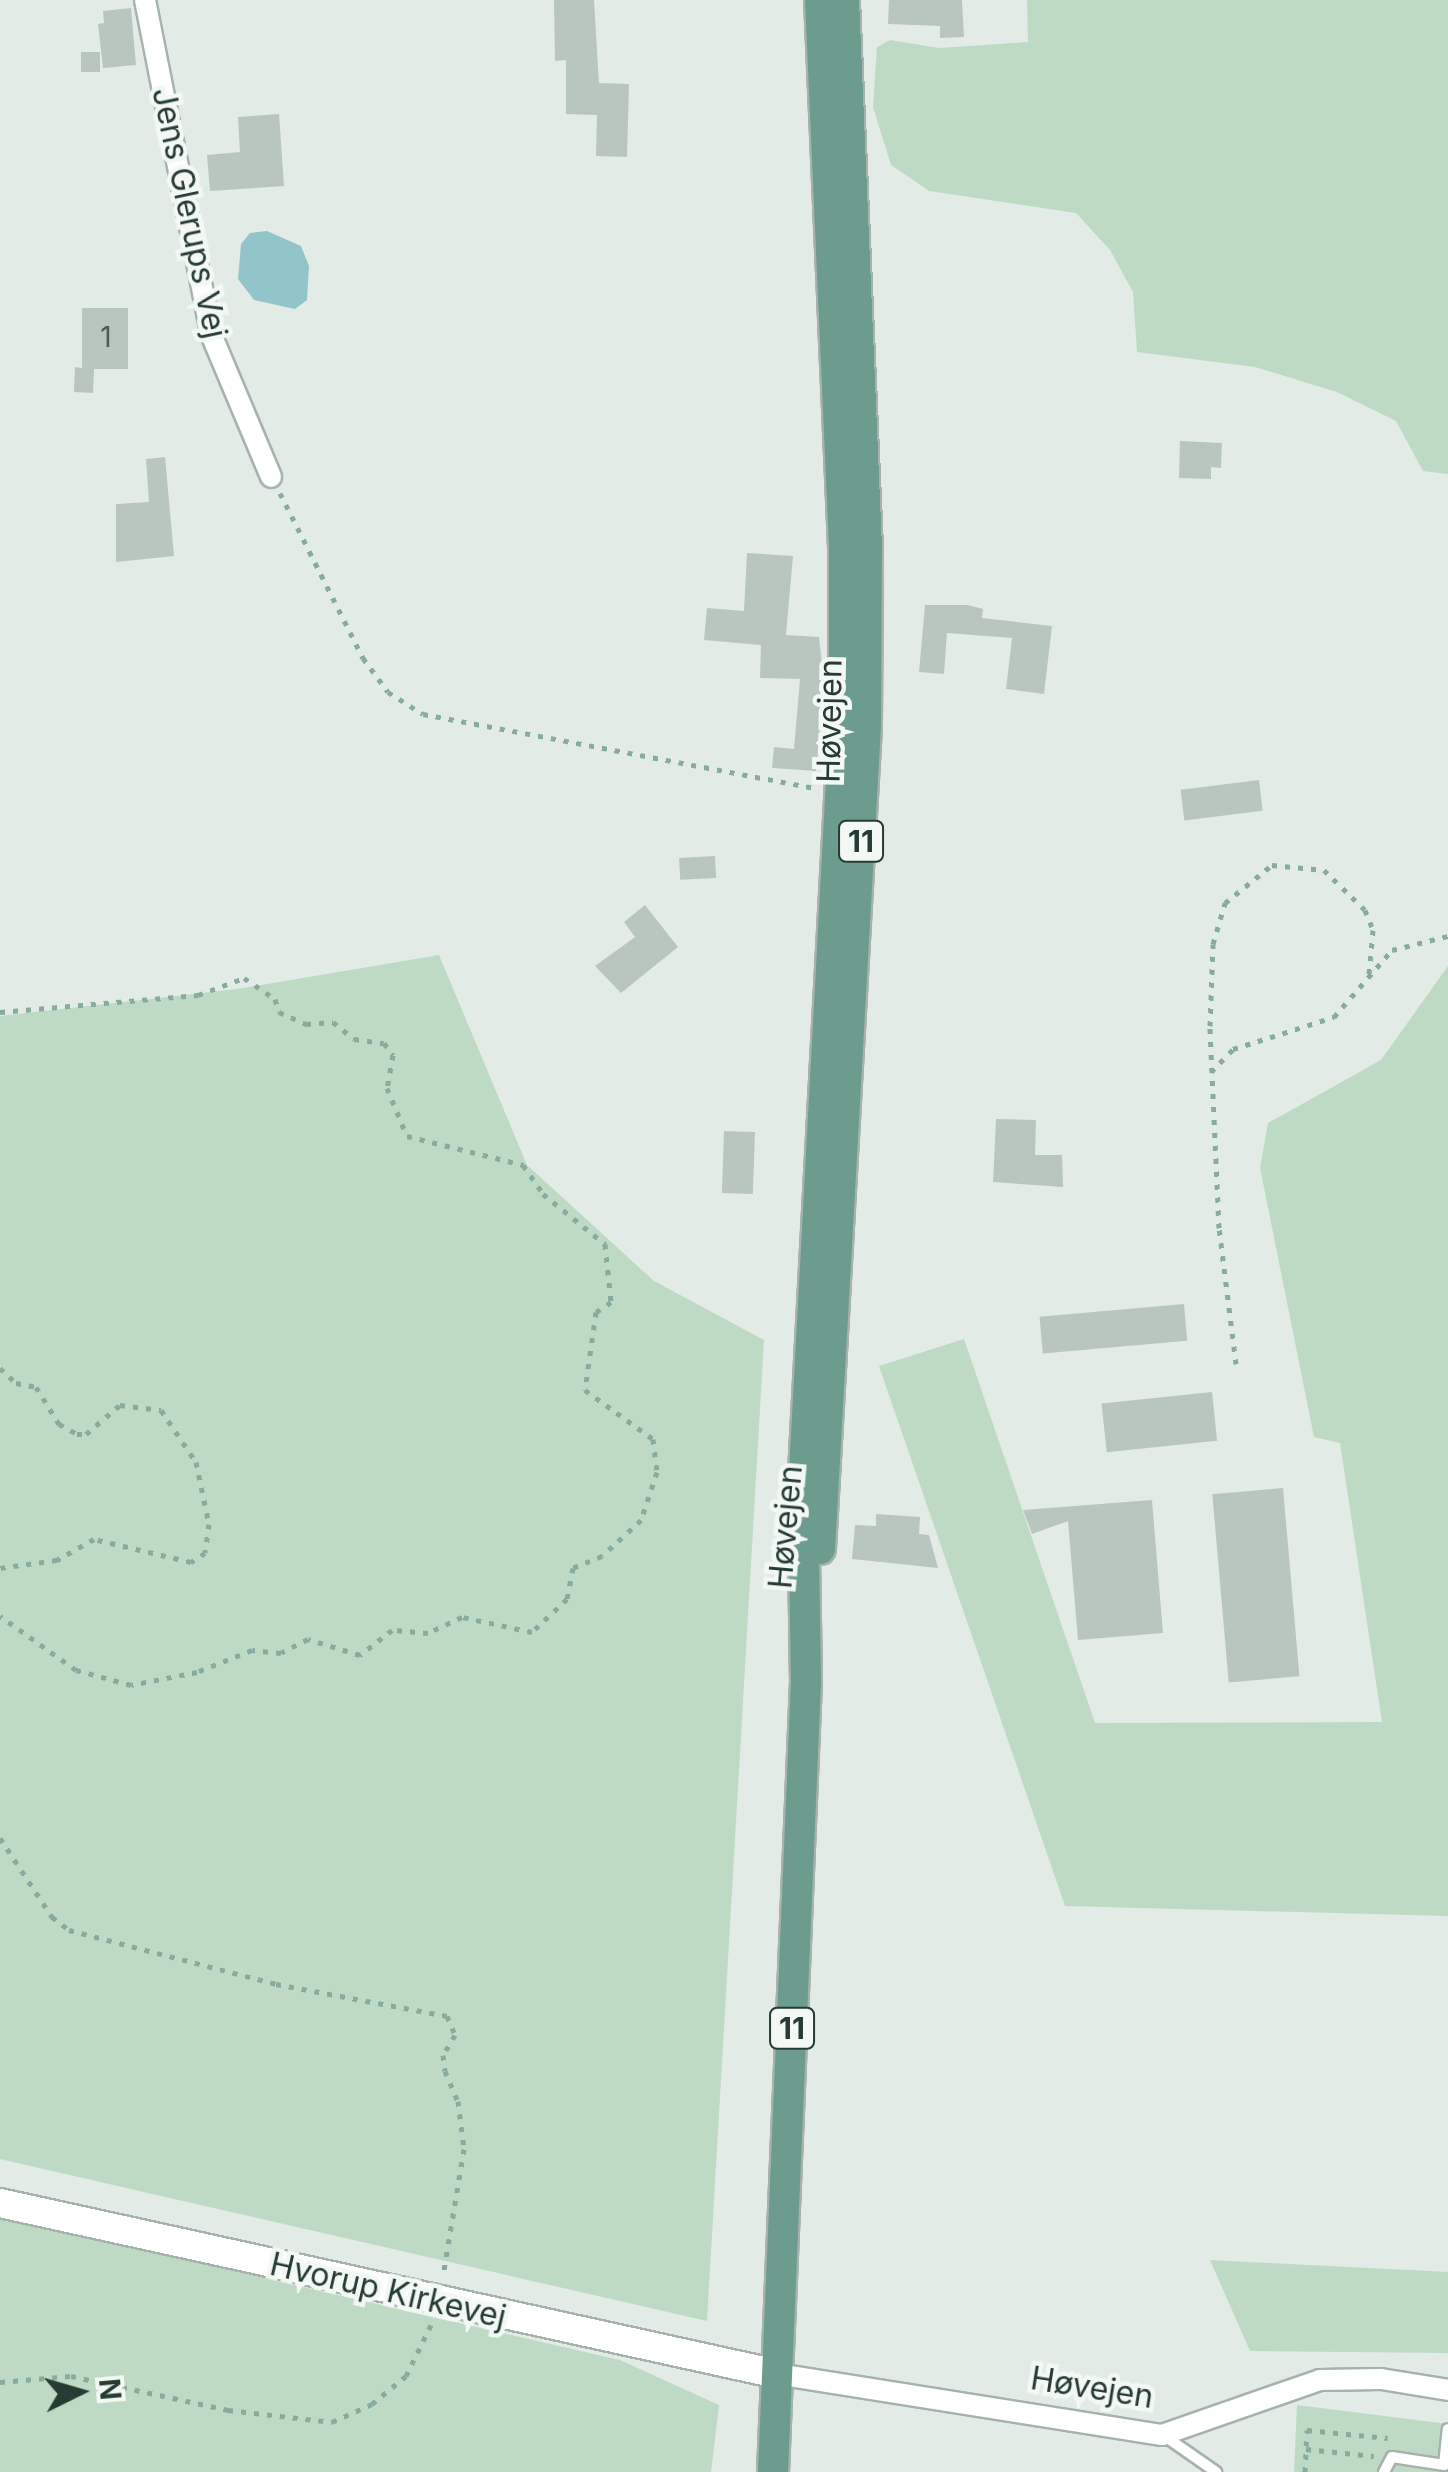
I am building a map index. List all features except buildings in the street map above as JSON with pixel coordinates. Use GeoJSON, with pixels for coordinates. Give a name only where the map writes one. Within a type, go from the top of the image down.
{"type":"FeatureCollection","features":[{"type":"Feature","properties":{"kind":"main road","name":"Høvejen"},"geometry":{"type":"LineString","coordinates":[[774,2472],[806,1682],[803,1491],[840,792],[844,548],[820,0]]}},
{"type":"Feature","properties":{"kind":"main road","name":"Høvejen"},"geometry":{"type":"LineString","coordinates":[[806,1682],[826,1495],[866,725],[867,548],[844,0]]}},
{"type":"Feature","properties":{"kind":"street","name":"Jens Glerups Vej"},"geometry":{"type":"LineString","coordinates":[[145,0],[211,334],[272,477]]}},
{"type":"Feature","properties":{"kind":"street","name":"Hvorup Kirkevej"},"geometry":{"type":"LineString","coordinates":[[0,2202],[438,2303],[777,2374]]}},
{"type":"Feature","properties":{"kind":"street","name":"Høvejen"},"geometry":{"type":"LineString","coordinates":[[777,2374],[1162,2435],[1320,2380],[1381,2379],[1448,2390]]}},
{"type":"Feature","properties":{"kind":"lane"},"geometry":{"type":"LineString","coordinates":[[1384,2472],[1392,2457],[1444,2465],[1448,2429]]}},
{"type":"Feature","properties":{"kind":"lane"},"geometry":{"type":"LineString","coordinates":[[1162,2435],[1216,2472]]}},
{"type":"Feature","properties":{"kind":"path"},"geometry":{"type":"LineString","coordinates":[[272,477],[364,658],[388,692],[423,714],[840,792]]}},
{"type":"Feature","properties":{"kind":"path"},"geometry":{"type":"LineString","coordinates":[[1236,1364],[1218,1228],[1212,1072],[1213,944],[1225,902],[1272,865],[1324,870],[1347,887],[1373,930],[1370,974]]}},
{"type":"Feature","properties":{"kind":"path"},"geometry":{"type":"LineString","coordinates":[[1212,1072],[1233,1050],[1334,1018],[1392,950],[1448,936]]}},
{"type":"Feature","properties":{"kind":"path"},"geometry":{"type":"LineString","coordinates":[[0,1012],[198,995],[244,978],[275,999],[279,1012],[306,1024],[332,1022],[354,1039],[384,1043],[393,1054],[387,1088],[407,1136],[523,1165],[543,1194],[606,1244],[611,1302],[596,1312],[585,1390],[653,1438],[657,1472],[642,1520],[602,1556],[573,1568],[567,1599],[532,1632],[462,1617],[428,1633],[392,1630],[360,1655],[308,1639],[281,1653],[252,1650],[196,1672],[131,1685],[76,1670],[0,1616]]}},
{"type":"Feature","properties":{"kind":"path"},"geometry":{"type":"LineString","coordinates":[[0,1368],[16,1383],[36,1387],[59,1424],[77,1434],[86,1434],[120,1405],[162,1410],[196,1462],[210,1524],[205,1554],[191,1562],[94,1539],[58,1560],[0,1568]]}},
{"type":"Feature","properties":{"kind":"path"},"geometry":{"type":"LineString","coordinates":[[0,1838],[52,1917],[70,1930],[276,1984],[448,2016],[455,2035],[444,2055],[445,2071],[458,2101],[464,2149],[438,2303],[425,2348],[406,2376],[372,2404],[332,2422],[228,2410],[71,2376],[0,2382]]}},
{"type":"Feature","properties":{"kind":"path"},"geometry":{"type":"LineString","coordinates":[[1305,2472],[1306,2430],[1388,2438]]}},
{"type":"Feature","properties":{"kind":"path"},"geometry":{"type":"LineString","coordinates":[[1306,2449],[1392,2457]]}},
{"type":"Feature","properties":{"kind":"green space"},"geometry":{"type":"Polygon","coordinates":[[[1027,0],[1448,0],[1448,474],[1423,471],[1396,421],[1337,392],[1255,367],[1137,352],[1133,292],[1110,250],[1076,213],[929,191],[891,165],[873,107],[877,47],[890,40],[939,48],[1028,42],[1027,0]]]}},
{"type":"Feature","properties":{"kind":"green space"},"geometry":{"type":"Polygon","coordinates":[[[439,955],[527,1165],[654,1281],[764,1340],[707,2321],[0,2159],[0,1016],[237,989],[439,955]]]}},
{"type":"Feature","properties":{"kind":"green space"},"geometry":{"type":"Polygon","coordinates":[[[1448,966],[1448,1916],[1065,1906],[879,1366],[964,1339],[1095,1723],[1382,1722],[1340,1443],[1314,1437],[1260,1168],[1268,1123],[1381,1060],[1448,966]]]}},
{"type":"Feature","properties":{"kind":"green space"},"geometry":{"type":"Polygon","coordinates":[[[0,2217],[620,2360],[719,2405],[711,2472],[0,2472],[0,2217]]]}},
{"type":"Feature","properties":{"kind":"green space"},"geometry":{"type":"Polygon","coordinates":[[[1210,2260],[1448,2272],[1448,2353],[1250,2351],[1210,2260]]]}},
{"type":"Feature","properties":{"kind":"green space"},"geometry":{"type":"Polygon","coordinates":[[[1297,2405],[1448,2424],[1448,2472],[1294,2472],[1297,2405]]]}},
{"type":"Feature","properties":{"kind":"water"},"geometry":{"type":"Polygon","coordinates":[[[267,231],[301,246],[309,266],[307,300],[295,309],[254,300],[238,279],[241,244],[250,233],[267,231]]]}}]}
